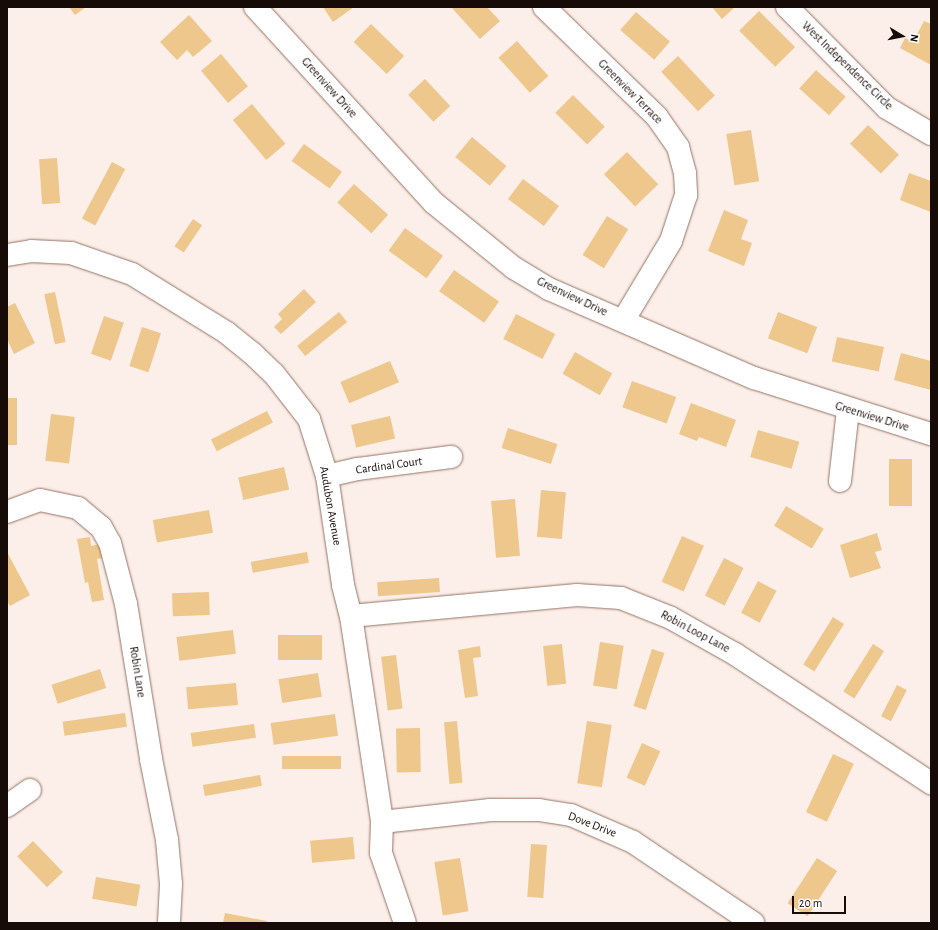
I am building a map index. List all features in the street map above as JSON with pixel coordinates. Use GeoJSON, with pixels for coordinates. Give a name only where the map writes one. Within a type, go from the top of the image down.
{"type":"FeatureCollection","features":[{"type":"Feature","properties":{"kind":"street","name":"Greenview Drive"},"geometry":{"type":"LineString","coordinates":[[255,7],[434,203],[514,268],[549,289],[754,378],[848,410],[931,434]]}},
{"type":"Feature","properties":{"kind":"street","name":"Greenview Terrace"},"geometry":{"type":"LineString","coordinates":[[544,7],[657,117],[678,147],[685,173],[686,195],[671,241],[623,322]]}},
{"type":"Feature","properties":{"kind":"street","name":"West Independence Circle"},"geometry":{"type":"LineString","coordinates":[[787,7],[887,108],[931,134]]}},
{"type":"Feature","properties":{"kind":"street","name":"Audubon Avenue"},"geometry":{"type":"LineString","coordinates":[[7,255],[48,252],[71,253],[98,260],[132,274],[227,333],[274,374],[309,419],[327,476],[343,585],[351,616],[382,822],[381,854],[405,923]]}},
{"type":"Feature","properties":{"kind":"street"},"geometry":{"type":"LineString","coordinates":[[840,481],[848,410]]}},
{"type":"Feature","properties":{"kind":"street","name":"Cardinal Court"},"geometry":{"type":"LineString","coordinates":[[327,476],[358,469],[450,456]]}},
{"type":"Feature","properties":{"kind":"street","name":"Robin Lane"},"geometry":{"type":"LineString","coordinates":[[7,512],[40,500],[72,506],[101,527],[110,543],[126,604],[151,759],[167,840],[171,884],[169,923]]}},
{"type":"Feature","properties":{"kind":"street","name":"Robin Loop Lane"},"geometry":{"type":"LineString","coordinates":[[351,616],[577,595],[621,598],[671,618],[735,654],[931,783]]}},
{"type":"Feature","properties":{"kind":"street"},"geometry":{"type":"LineString","coordinates":[[7,806],[30,790]]}},
{"type":"Feature","properties":{"kind":"street","name":"Dove Drive"},"geometry":{"type":"LineString","coordinates":[[382,822],[490,810],[539,810],[571,815],[633,842],[753,923]]}},
{"type":"Feature","properties":{"kind":"building"},"geometry":{"type":"Polygon","coordinates":[[[69,7],[86,7],[75,15],[69,7]]]}},
{"type":"Feature","properties":{"kind":"building"},"geometry":{"type":"Polygon","coordinates":[[[323,7],[354,7],[333,22],[323,7]]]}},
{"type":"Feature","properties":{"kind":"building"},"geometry":{"type":"Polygon","coordinates":[[[451,7],[487,7],[500,21],[480,39],[451,7]]]}},
{"type":"Feature","properties":{"kind":"building"},"geometry":{"type":"Polygon","coordinates":[[[712,7],[735,7],[722,19],[712,7]]]}},
{"type":"Feature","properties":{"kind":"building"},"geometry":{"type":"Polygon","coordinates":[[[759,11],[795,47],[775,67],[739,31],[759,11]]]}},
{"type":"Feature","properties":{"kind":"building"},"geometry":{"type":"Polygon","coordinates":[[[636,12],[670,42],[654,60],[620,30],[636,12]]]}},
{"type":"Feature","properties":{"kind":"building"},"geometry":{"type":"Polygon","coordinates":[[[189,15],[212,41],[193,57],[187,50],[177,60],[160,42],[189,15]]]}},
{"type":"Feature","properties":{"kind":"building"},"geometry":{"type":"Polygon","coordinates":[[[924,21],[931,24],[931,65],[900,48],[905,38],[913,42],[924,21]]]}},
{"type":"Feature","properties":{"kind":"building"},"geometry":{"type":"Polygon","coordinates":[[[371,24],[404,56],[387,74],[354,42],[371,24]]]}},
{"type":"Feature","properties":{"kind":"building"},"geometry":{"type":"Polygon","coordinates":[[[517,41],[548,76],[530,93],[498,58],[517,41]]]}},
{"type":"Feature","properties":{"kind":"building"},"geometry":{"type":"Polygon","coordinates":[[[221,54],[248,86],[228,103],[201,71],[221,54]]]}},
{"type":"Feature","properties":{"kind":"building"},"geometry":{"type":"Polygon","coordinates":[[[678,56],[715,95],[698,111],[661,72],[678,56]]]}},
{"type":"Feature","properties":{"kind":"building"},"geometry":{"type":"Polygon","coordinates":[[[816,70],[846,97],[829,115],[799,89],[816,70]]]}},
{"type":"Feature","properties":{"kind":"building"},"geometry":{"type":"Polygon","coordinates":[[[425,79],[450,106],[433,122],[408,95],[425,79]]]}},
{"type":"Feature","properties":{"kind":"building"},"geometry":{"type":"Polygon","coordinates":[[[573,95],[605,127],[587,144],[555,113],[573,95]]]}},
{"type":"Feature","properties":{"kind":"building"},"geometry":{"type":"Polygon","coordinates":[[[252,104],[285,144],[266,160],[233,120],[252,104]]]}},
{"type":"Feature","properties":{"kind":"building"},"geometry":{"type":"Polygon","coordinates":[[[868,125],[899,155],[881,174],[850,144],[868,125]]]}},
{"type":"Feature","properties":{"kind":"building"},"geometry":{"type":"Polygon","coordinates":[[[751,130],[759,181],[734,185],[726,134],[751,130]]]}},
{"type":"Feature","properties":{"kind":"building"},"geometry":{"type":"Polygon","coordinates":[[[472,137],[506,166],[490,186],[455,157],[472,137]]]}},
{"type":"Feature","properties":{"kind":"building"},"geometry":{"type":"Polygon","coordinates":[[[304,144],[342,172],[330,189],[292,161],[304,144]]]}},
{"type":"Feature","properties":{"kind":"building"},"geometry":{"type":"Polygon","coordinates":[[[627,152],[658,184],[635,207],[604,174],[627,152]]]}},
{"type":"Feature","properties":{"kind":"building"},"geometry":{"type":"Polygon","coordinates":[[[57,158],[60,203],[42,204],[39,159],[57,158]]]}},
{"type":"Feature","properties":{"kind":"building"},"geometry":{"type":"Polygon","coordinates":[[[112,162],[125,169],[95,226],[82,219],[112,162]]]}},
{"type":"Feature","properties":{"kind":"building"},"geometry":{"type":"Polygon","coordinates":[[[909,173],[931,181],[931,212],[900,200],[909,173]]]}},
{"type":"Feature","properties":{"kind":"building"},"geometry":{"type":"Polygon","coordinates":[[[523,179],[559,206],[544,226],[508,199],[523,179]]]}},
{"type":"Feature","properties":{"kind":"building"},"geometry":{"type":"Polygon","coordinates":[[[354,184],[388,215],[371,233],[337,203],[354,184]]]}},
{"type":"Feature","properties":{"kind":"building"},"geometry":{"type":"Polygon","coordinates":[[[724,210],[748,220],[741,239],[752,243],[744,266],[708,251],[724,210]]]}},
{"type":"Feature","properties":{"kind":"building"},"geometry":{"type":"Polygon","coordinates":[[[607,216],[628,229],[604,268],[583,255],[607,216]]]}},
{"type":"Feature","properties":{"kind":"building"},"geometry":{"type":"Polygon","coordinates":[[[193,219],[202,225],[184,253],[175,246],[193,219]]]}},
{"type":"Feature","properties":{"kind":"building"},"geometry":{"type":"Polygon","coordinates":[[[405,228],[443,256],[427,278],[389,251],[405,228]]]}},
{"type":"Feature","properties":{"kind":"building"},"geometry":{"type":"Polygon","coordinates":[[[454,270],[499,302],[484,323],[439,291],[454,270]]]}},
{"type":"Feature","properties":{"kind":"building"},"geometry":{"type":"Polygon","coordinates":[[[304,289],[316,302],[281,334],[274,327],[282,319],[278,314],[304,289]]]}},
{"type":"Feature","properties":{"kind":"building"},"geometry":{"type":"Polygon","coordinates":[[[55,292],[66,342],[55,344],[44,294],[55,292]]]}},
{"type":"Feature","properties":{"kind":"building"},"geometry":{"type":"Polygon","coordinates":[[[15,303],[35,343],[14,354],[7,339],[7,307],[15,303]]]}},
{"type":"Feature","properties":{"kind":"building"},"geometry":{"type":"Polygon","coordinates":[[[339,312],[347,322],[305,356],[297,346],[339,312]]]}},
{"type":"Feature","properties":{"kind":"building"},"geometry":{"type":"Polygon","coordinates":[[[778,312],[817,327],[807,353],[768,338],[778,312]]]}},
{"type":"Feature","properties":{"kind":"building"},"geometry":{"type":"Polygon","coordinates":[[[516,314],[555,334],[542,359],[503,339],[516,314]]]}},
{"type":"Feature","properties":{"kind":"building"},"geometry":{"type":"Polygon","coordinates":[[[104,316],[124,323],[111,361],[91,354],[104,316]]]}},
{"type":"Feature","properties":{"kind":"building"},"geometry":{"type":"Polygon","coordinates":[[[142,327],[161,333],[148,372],[129,366],[142,327]]]}},
{"type":"Feature","properties":{"kind":"building"},"geometry":{"type":"Polygon","coordinates":[[[837,337],[884,347],[879,371],[832,361],[837,337]]]}},
{"type":"Feature","properties":{"kind":"building"},"geometry":{"type":"Polygon","coordinates":[[[575,352],[612,373],[600,395],[562,374],[575,352]]]}},
{"type":"Feature","properties":{"kind":"building"},"geometry":{"type":"Polygon","coordinates":[[[901,353],[931,361],[931,390],[894,380],[901,353]]]}},
{"type":"Feature","properties":{"kind":"building"},"geometry":{"type":"Polygon","coordinates":[[[390,361],[399,382],[349,403],[340,382],[390,361]]]}},
{"type":"Feature","properties":{"kind":"building"},"geometry":{"type":"Polygon","coordinates":[[[632,381],[676,397],[667,423],[622,407],[632,381]]]}},
{"type":"Feature","properties":{"kind":"building"},"geometry":{"type":"Polygon","coordinates":[[[7,398],[17,398],[17,445],[7,445],[7,398]]]}},
{"type":"Feature","properties":{"kind":"building"},"geometry":{"type":"Polygon","coordinates":[[[691,403],[736,420],[726,447],[699,437],[697,441],[679,434],[691,403]]]}},
{"type":"Feature","properties":{"kind":"building"},"geometry":{"type":"Polygon","coordinates":[[[267,411],[273,423],[217,451],[211,440],[267,411]]]}},
{"type":"Feature","properties":{"kind":"building"},"geometry":{"type":"Polygon","coordinates":[[[51,414],[75,417],[69,464],[45,461],[51,414]]]}},
{"type":"Feature","properties":{"kind":"building"},"geometry":{"type":"Polygon","coordinates":[[[390,416],[395,438],[356,447],[351,425],[390,416]]]}},
{"type":"Feature","properties":{"kind":"building"},"geometry":{"type":"Polygon","coordinates":[[[508,428],[557,444],[551,464],[502,448],[508,428]]]}},
{"type":"Feature","properties":{"kind":"building"},"geometry":{"type":"Polygon","coordinates":[[[758,430],[799,442],[792,469],[750,457],[758,430]]]}},
{"type":"Feature","properties":{"kind":"building"},"geometry":{"type":"Polygon","coordinates":[[[889,459],[912,459],[912,506],[889,506],[889,459]]]}},
{"type":"Feature","properties":{"kind":"building"},"geometry":{"type":"Polygon","coordinates":[[[284,467],[289,489],[243,500],[238,478],[284,467]]]}},
{"type":"Feature","properties":{"kind":"building"},"geometry":{"type":"Polygon","coordinates":[[[541,490],[566,492],[562,539],[537,537],[541,490]]]}},
{"type":"Feature","properties":{"kind":"building"},"geometry":{"type":"Polygon","coordinates":[[[515,499],[520,556],[496,558],[491,501],[515,499]]]}},
{"type":"Feature","properties":{"kind":"building"},"geometry":{"type":"Polygon","coordinates":[[[786,506],[824,529],[812,548],[774,526],[786,506]]]}},
{"type":"Feature","properties":{"kind":"building"},"geometry":{"type":"Polygon","coordinates":[[[209,510],[213,533],[157,543],[153,520],[209,510]]]}},
{"type":"Feature","properties":{"kind":"building"},"geometry":{"type":"Polygon","coordinates":[[[877,533],[882,550],[875,552],[881,568],[850,578],[840,545],[877,533]]]}},
{"type":"Feature","properties":{"kind":"building"},"geometry":{"type":"Polygon","coordinates":[[[682,536],[704,546],[684,591],[662,582],[682,536]]]}},
{"type":"Feature","properties":{"kind":"building"},"geometry":{"type":"Polygon","coordinates":[[[90,537],[91,546],[100,544],[103,558],[97,559],[104,600],[92,602],[88,582],[85,583],[77,539],[90,537]]]}},
{"type":"Feature","properties":{"kind":"building"},"geometry":{"type":"Polygon","coordinates":[[[7,552],[30,595],[10,606],[7,601],[7,552]]]}},
{"type":"Feature","properties":{"kind":"building"},"geometry":{"type":"Polygon","coordinates":[[[307,552],[309,563],[253,573],[251,562],[307,552]]]}},
{"type":"Feature","properties":{"kind":"building"},"geometry":{"type":"Polygon","coordinates":[[[724,558],[744,568],[725,605],[705,595],[724,558]]]}},
{"type":"Feature","properties":{"kind":"building"},"geometry":{"type":"Polygon","coordinates":[[[439,578],[440,592],[378,596],[377,582],[439,578]]]}},
{"type":"Feature","properties":{"kind":"building"},"geometry":{"type":"Polygon","coordinates":[[[758,581],[777,591],[760,623],[741,613],[758,581]]]}},
{"type":"Feature","properties":{"kind":"building"},"geometry":{"type":"Polygon","coordinates":[[[209,592],[210,615],[173,616],[172,593],[209,592]]]}},
{"type":"Feature","properties":{"kind":"building"},"geometry":{"type":"Polygon","coordinates":[[[833,617],[844,624],[814,671],[803,664],[833,617]]]}},
{"type":"Feature","properties":{"kind":"building"},"geometry":{"type":"Polygon","coordinates":[[[233,630],[236,654],[179,661],[176,637],[233,630]]]}},
{"type":"Feature","properties":{"kind":"building"},"geometry":{"type":"Polygon","coordinates":[[[278,635],[322,635],[322,660],[278,660],[278,635]]]}},
{"type":"Feature","properties":{"kind":"building"},"geometry":{"type":"Polygon","coordinates":[[[600,642],[624,646],[617,689],[593,685],[600,642]]]}},
{"type":"Feature","properties":{"kind":"building"},"geometry":{"type":"Polygon","coordinates":[[[562,644],[566,684],[547,686],[543,646],[562,644]]]}},
{"type":"Feature","properties":{"kind":"building"},"geometry":{"type":"Polygon","coordinates":[[[873,644],[884,651],[854,698],[843,691],[873,644]]]}},
{"type":"Feature","properties":{"kind":"building"},"geometry":{"type":"Polygon","coordinates":[[[480,646],[481,657],[473,658],[478,696],[465,698],[458,650],[480,646]]]}},
{"type":"Feature","properties":{"kind":"building"},"geometry":{"type":"Polygon","coordinates":[[[652,649],[664,653],[646,710],[633,706],[652,649]]]}},
{"type":"Feature","properties":{"kind":"building"},"geometry":{"type":"Polygon","coordinates":[[[396,655],[403,709],[388,710],[381,657],[396,655]]]}},
{"type":"Feature","properties":{"kind":"building"},"geometry":{"type":"Polygon","coordinates":[[[100,669],[106,688],[58,704],[51,685],[100,669]]]}},
{"type":"Feature","properties":{"kind":"building"},"geometry":{"type":"Polygon","coordinates":[[[318,673],[322,697],[282,703],[278,679],[318,673]]]}},
{"type":"Feature","properties":{"kind":"building"},"geometry":{"type":"Polygon","coordinates":[[[236,683],[238,705],[188,709],[186,687],[236,683]]]}},
{"type":"Feature","properties":{"kind":"building"},"geometry":{"type":"Polygon","coordinates":[[[897,685],[907,690],[891,721],[881,716],[897,685]]]}},
{"type":"Feature","properties":{"kind":"building"},"geometry":{"type":"Polygon","coordinates":[[[125,713],[127,727],[65,736],[63,722],[125,713]]]}},
{"type":"Feature","properties":{"kind":"building"},"geometry":{"type":"Polygon","coordinates":[[[335,714],[338,736],[274,745],[271,723],[335,714]]]}},
{"type":"Feature","properties":{"kind":"building"},"geometry":{"type":"Polygon","coordinates":[[[457,721],[462,783],[449,784],[444,722],[457,721]]]}},
{"type":"Feature","properties":{"kind":"building"},"geometry":{"type":"Polygon","coordinates":[[[587,721],[612,725],[602,787],[577,783],[587,721]]]}},
{"type":"Feature","properties":{"kind":"building"},"geometry":{"type":"Polygon","coordinates":[[[254,724],[256,738],[193,747],[191,733],[254,724]]]}},
{"type":"Feature","properties":{"kind":"building"},"geometry":{"type":"Polygon","coordinates":[[[396,728],[420,728],[421,772],[397,772],[396,728]]]}},
{"type":"Feature","properties":{"kind":"building"},"geometry":{"type":"Polygon","coordinates":[[[642,743],[660,751],[645,786],[627,778],[642,743]]]}},
{"type":"Feature","properties":{"kind":"building"},"geometry":{"type":"Polygon","coordinates":[[[833,754],[854,764],[827,822],[806,812],[833,754]]]}},
{"type":"Feature","properties":{"kind":"building"},"geometry":{"type":"Polygon","coordinates":[[[282,756],[341,756],[341,769],[282,769],[282,756]]]}},
{"type":"Feature","properties":{"kind":"building"},"geometry":{"type":"Polygon","coordinates":[[[260,775],[262,786],[205,796],[203,785],[260,775]]]}},
{"type":"Feature","properties":{"kind":"building"},"geometry":{"type":"Polygon","coordinates":[[[353,837],[355,859],[312,863],[310,841],[353,837]]]}},
{"type":"Feature","properties":{"kind":"building"},"geometry":{"type":"Polygon","coordinates":[[[33,841],[63,872],[47,887],[17,856],[33,841]]]}},
{"type":"Feature","properties":{"kind":"building"},"geometry":{"type":"Polygon","coordinates":[[[531,844],[547,845],[543,898],[527,897],[531,844]]]}},
{"type":"Feature","properties":{"kind":"building"},"geometry":{"type":"Polygon","coordinates":[[[460,858],[468,911],[443,915],[434,862],[460,858]]]}},
{"type":"Feature","properties":{"kind":"building"},"geometry":{"type":"Polygon","coordinates":[[[817,858],[837,871],[808,916],[788,903],[817,858]]]}},
{"type":"Feature","properties":{"kind":"building"},"geometry":{"type":"Polygon","coordinates":[[[96,877],[140,885],[136,906],[92,899],[96,877]]]}},
{"type":"Feature","properties":{"kind":"building"},"geometry":{"type":"Polygon","coordinates":[[[225,913],[267,921],[267,923],[223,923],[225,913]]]}}]}
